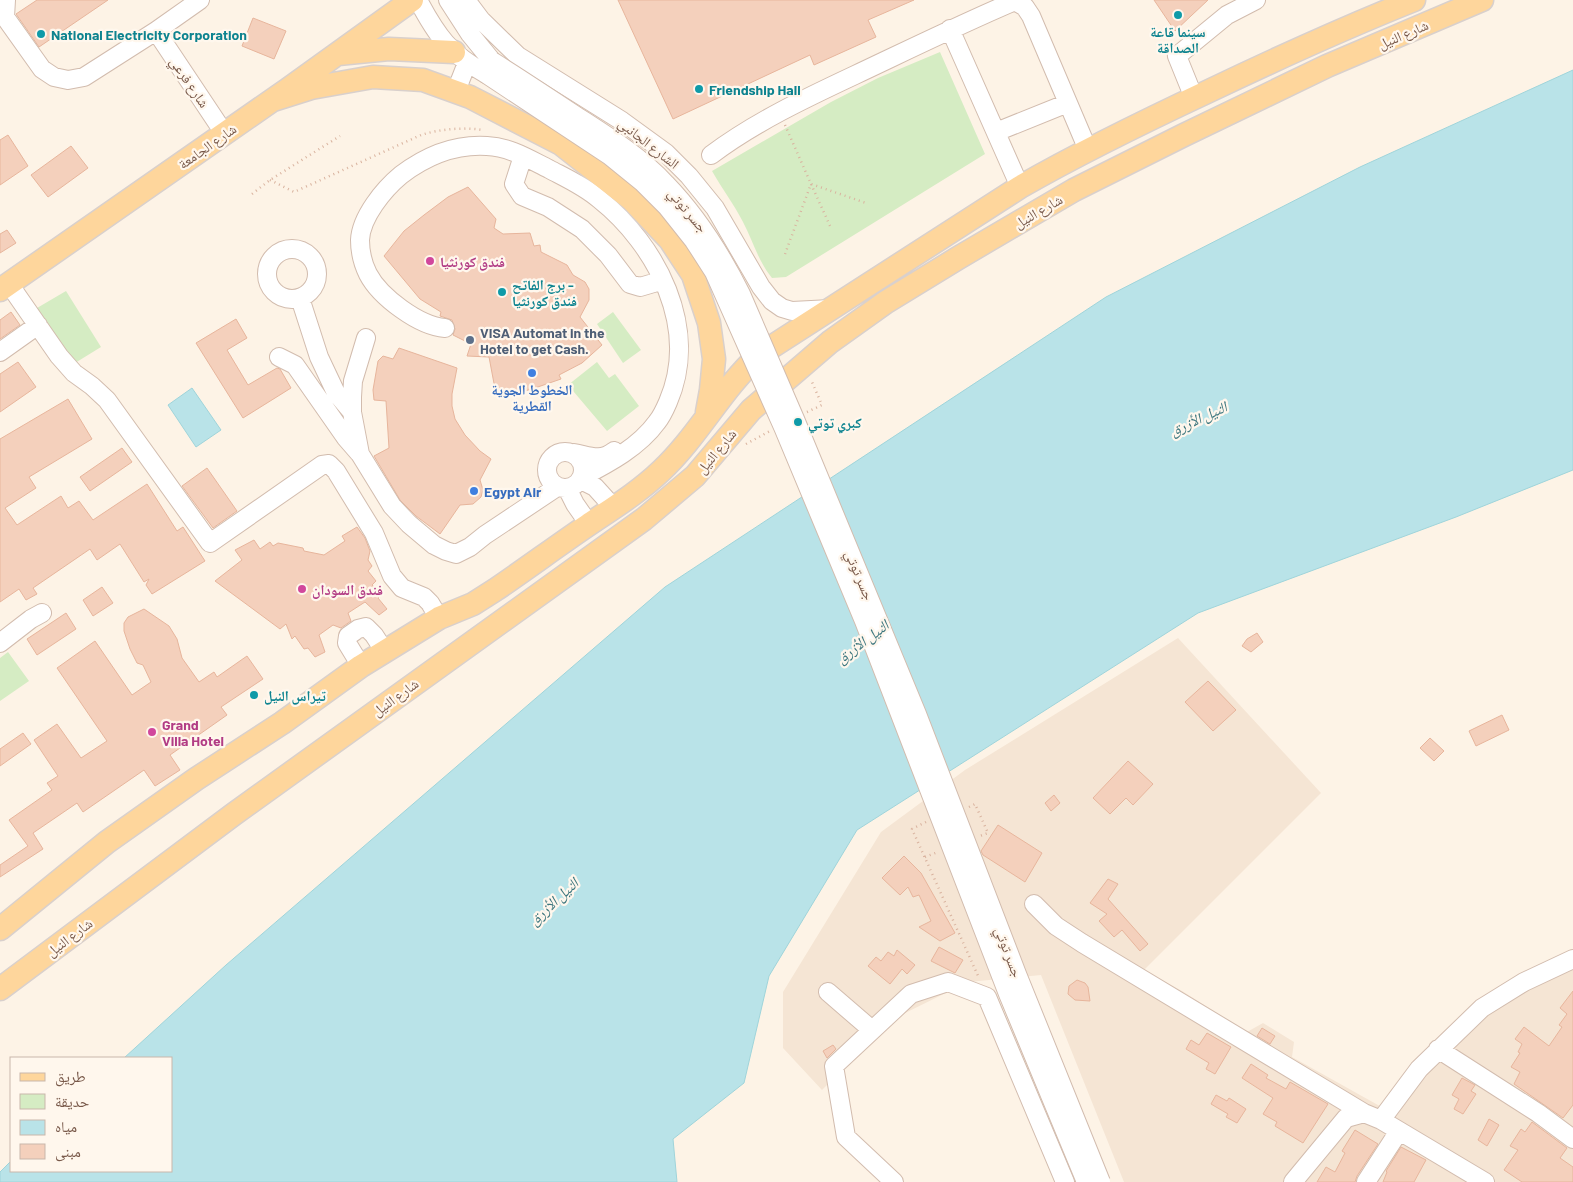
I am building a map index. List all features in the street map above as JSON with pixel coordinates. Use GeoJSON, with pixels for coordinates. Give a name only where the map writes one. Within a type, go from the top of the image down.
{"type":"FeatureCollection","features":[{"type":"Feature","properties":{"kind":"main road","name":"شارع الجامعة"},"geometry":{"type":"LineString","coordinates":[[5,287],[273,100],[412,0]]}},
{"type":"Feature","properties":{"kind":"main road","name":"شارع النيل"},"geometry":{"type":"LineString","coordinates":[[0,929],[107,842],[196,779],[282,723],[361,666],[438,618],[473,604],[639,490],[686,446],[741,371],[759,355],[1020,187],[1060,164],[1284,55],[1414,0]]}},
{"type":"Feature","properties":{"kind":"main road","name":"شارع النيل"},"geometry":{"type":"LineString","coordinates":[[0,989],[242,808],[644,519],[694,476],[750,410],[830,342],[886,302],[1074,190],[1269,93],[1482,0]]}},
{"type":"Feature","properties":{"kind":"main road"},"geometry":{"type":"LineString","coordinates":[[1370,17],[1383,42]]}},
{"type":"Feature","properties":{"kind":"main road"},"geometry":{"type":"LineString","coordinates":[[337,54],[389,49],[461,58]]}},
{"type":"Feature","properties":{"kind":"main road"},"geometry":{"type":"LineString","coordinates":[[273,100],[312,88],[373,77],[423,80],[470,97],[561,144],[631,199],[670,240],[693,275],[709,323],[714,359],[711,390],[704,422]]}},
{"type":"Feature","properties":{"kind":"main road"},"geometry":{"type":"LineString","coordinates":[[1060,164],[1074,190]]}},
{"type":"Feature","properties":{"kind":"street"},"geometry":{"type":"LineString","coordinates":[[6,0],[5,17],[42,69],[54,77],[68,80],[84,77],[200,0]]}},
{"type":"Feature","properties":{"kind":"street"},"geometry":{"type":"LineString","coordinates":[[418,0],[434,30],[461,58],[489,68]]}},
{"type":"Feature","properties":{"kind":"street"},"geometry":{"type":"LineString","coordinates":[[448,0],[489,68]]}},
{"type":"Feature","properties":{"kind":"street","name":"الشارع الجانبي"},"geometry":{"type":"LineString","coordinates":[[466,0],[481,20],[518,56],[622,121],[666,153],[689,176],[715,208],[761,286],[772,301],[782,308],[792,311],[831,309]]}},
{"type":"Feature","properties":{"kind":"street"},"geometry":{"type":"LineString","coordinates":[[1194,98],[1177,56],[1226,15],[1256,0]]}},
{"type":"Feature","properties":{"kind":"street"},"geometry":{"type":"LineString","coordinates":[[712,155],[728,142],[823,89],[950,29],[1015,1],[1025,7],[1031,16],[1088,150]]}},
{"type":"Feature","properties":{"kind":"street"},"geometry":{"type":"LineString","coordinates":[[950,29],[1020,187]]}},
{"type":"Feature","properties":{"kind":"street","name":"شارع فرعي"},"geometry":{"type":"LineString","coordinates":[[156,31],[224,133]]}},
{"type":"Feature","properties":{"kind":"street"},"geometry":{"type":"LineString","coordinates":[[456,91],[461,58]]}},
{"type":"Feature","properties":{"kind":"street","name":"جسر توتي"},"geometry":{"type":"LineString","coordinates":[[489,68],[610,156],[642,182],[667,207],[694,241],[714,272],[783,427],[864,621],[1008,994],[1086,1182]]}},
{"type":"Feature","properties":{"kind":"street","name":"جسر توتي"},"geometry":{"type":"LineString","coordinates":[[489,68],[623,147],[666,183],[708,234],[723,258],[749,312],[880,623],[1101,1182]]}},
{"type":"Feature","properties":{"kind":"street"},"geometry":{"type":"LineString","coordinates":[[996,132],[1068,103]]}},
{"type":"Feature","properties":{"kind":"street"},"geometry":{"type":"LineString","coordinates":[[441,323],[434,327],[423,322],[385,295],[366,272],[361,254],[360,238],[367,218],[376,202],[390,184],[413,166],[451,150],[479,146],[502,148],[597,206],[640,252],[657,282],[666,311],[671,358],[667,382],[660,402],[643,426],[609,455],[597,458],[567,451],[559,452],[548,462],[546,468],[551,482],[595,487],[614,508]]}},
{"type":"Feature","properties":{"kind":"street"},"geometry":{"type":"LineString","coordinates":[[521,160],[514,184],[522,196],[548,207],[582,229],[604,249],[630,284],[640,287],[657,282]]}},
{"type":"Feature","properties":{"kind":"street"},"geometry":{"type":"LineString","coordinates":[[279,357],[295,365],[346,438],[360,454],[392,506],[409,524],[434,545],[446,552],[456,554],[470,547],[485,535],[616,459],[637,442],[657,423],[674,387],[679,361],[678,336],[670,296],[658,269],[640,241],[599,198],[585,189],[521,160]]}},
{"type":"Feature","properties":{"kind":"street"},"geometry":{"type":"LineString","coordinates":[[5,287],[38,325],[74,374],[92,386],[107,400],[210,543],[322,465],[329,464],[336,471],[374,533],[392,576],[402,588],[424,597],[430,603],[438,618]]}},
{"type":"Feature","properties":{"kind":"street"},"geometry":{"type":"LineString","coordinates":[[300,298],[319,357],[336,394],[352,412]]}},
{"type":"Feature","properties":{"kind":"street"},"geometry":{"type":"LineString","coordinates":[[0,352],[38,325]]}},
{"type":"Feature","properties":{"kind":"street"},"geometry":{"type":"LineString","coordinates":[[360,454],[352,412],[353,381],[366,338]]}},
{"type":"Feature","properties":{"kind":"street"},"geometry":{"type":"LineString","coordinates":[[572,483],[584,470],[583,463],[574,453]]}},
{"type":"Feature","properties":{"kind":"street"},"geometry":{"type":"LineString","coordinates":[[572,483],[575,504],[589,524]]}},
{"type":"Feature","properties":{"kind":"street"},"geometry":{"type":"LineString","coordinates":[[0,642],[42,613]]}},
{"type":"Feature","properties":{"kind":"street"},"geometry":{"type":"LineString","coordinates":[[361,666],[347,642],[348,636],[354,631],[366,628],[374,635],[385,652]]}},
{"type":"Feature","properties":{"kind":"street"},"geometry":{"type":"LineString","coordinates":[[1034,904],[1052,922],[1082,943],[1364,1113],[1381,1120],[1399,1131],[1461,1176],[1484,1182]]}},
{"type":"Feature","properties":{"kind":"street"},"geometry":{"type":"LineString","coordinates":[[1381,1120],[1419,1069],[1482,1008],[1524,982],[1573,958]]}},
{"type":"Feature","properties":{"kind":"street"},"geometry":{"type":"LineString","coordinates":[[894,1182],[846,1137],[834,1066],[911,994],[948,982],[987,997],[1065,1182]]}},
{"type":"Feature","properties":{"kind":"street"},"geometry":{"type":"LineString","coordinates":[[828,992],[872,1030]]}},
{"type":"Feature","properties":{"kind":"street"},"geometry":{"type":"LineString","coordinates":[[1438,1049],[1538,1113],[1573,1139]]}},
{"type":"Feature","properties":{"kind":"street"},"geometry":{"type":"LineString","coordinates":[[1294,1182],[1346,1118],[1364,1113]]}},
{"type":"Feature","properties":{"kind":"street"},"geometry":{"type":"LineString","coordinates":[[1366,1182],[1399,1131]]}},
{"type":"Feature","properties":{"kind":"path"},"geometry":{"type":"LineString","coordinates":[[780,113],[831,228]]}},
{"type":"Feature","properties":{"kind":"path"},"geometry":{"type":"LineString","coordinates":[[252,194],[270,180],[340,136]]}},
{"type":"Feature","properties":{"kind":"path"},"geometry":{"type":"LineString","coordinates":[[811,184],[866,203]]}},
{"type":"Feature","properties":{"kind":"path"},"geometry":{"type":"LineString","coordinates":[[785,254],[811,184]]}},
{"type":"Feature","properties":{"kind":"path"},"geometry":{"type":"LineString","coordinates":[[805,413],[822,405],[812,383]]}},
{"type":"Feature","properties":{"kind":"path"},"geometry":{"type":"LineString","coordinates":[[740,447],[775,428]]}},
{"type":"Feature","properties":{"kind":"path"},"geometry":{"type":"LineString","coordinates":[[968,807],[975,804],[988,833]]}},
{"type":"Feature","properties":{"kind":"path"},"geometry":{"type":"LineString","coordinates":[[929,821],[912,829],[987,997]]}},
{"type":"Feature","properties":{"kind":"shaded area"},"geometry":{"type":"Polygon","coordinates":[[[1178,638],[1321,793],[1144,970],[1182,991],[1247,1032],[1263,1023],[1294,1042],[1292,1057],[1394,1114],[1447,1044],[1497,1005],[1573,962],[1573,1182],[1124,1182],[1041,975],[968,982],[893,1019],[822,1090],[783,1048],[783,992],[881,832],[965,770],[1178,638]]]}},
{"type":"Feature","properties":{"kind":"green space"},"geometry":{"type":"Polygon","coordinates":[[[940,52],[985,154],[786,277],[772,278],[759,258],[747,229],[712,171],[831,102],[878,78],[940,52]]]}},
{"type":"Feature","properties":{"kind":"green space"},"geometry":{"type":"Polygon","coordinates":[[[66,291],[101,347],[75,363],[66,358],[37,308],[66,291]]]}},
{"type":"Feature","properties":{"kind":"green space"},"geometry":{"type":"Polygon","coordinates":[[[613,312],[641,350],[623,363],[597,324],[613,312]]]}},
{"type":"Feature","properties":{"kind":"green space"},"geometry":{"type":"Polygon","coordinates":[[[597,362],[609,378],[615,374],[639,406],[607,431],[568,385],[597,362]]]}},
{"type":"Feature","properties":{"kind":"green space"},"geometry":{"type":"Polygon","coordinates":[[[8,652],[29,681],[0,701],[0,658],[8,652]]]}},
{"type":"Feature","properties":{"kind":"water","name":"النيل الأزرق"},"geometry":{"type":"Polygon","coordinates":[[[1573,70],[1573,470],[1456,517],[1198,613],[857,830],[769,976],[744,1083],[673,1139],[677,1182],[0,1182],[0,1172],[10,1162],[10,1172],[172,1172],[172,1057],[125,1057],[226,965],[665,587],[1106,297],[1360,167],[1573,70]]]}},
{"type":"Feature","properties":{"kind":"water"},"geometry":{"type":"Polygon","coordinates":[[[192,388],[221,430],[196,447],[168,405],[192,388]]]}},
{"type":"Feature","properties":{"kind":"building","name":"National Electricity Corporation"},"geometry":{"type":"Polygon","coordinates":[[[37,0],[108,0],[39,47],[16,14],[37,0]]]}},
{"type":"Feature","properties":{"kind":"building","name":"Friendship Hall"},"geometry":{"type":"Polygon","coordinates":[[[618,0],[914,0],[868,20],[876,37],[814,65],[810,55],[673,119],[618,0]]]}},
{"type":"Feature","properties":{"kind":"building","name":"سينما قاعة الصداقة"},"geometry":{"type":"Polygon","coordinates":[[[1154,0],[1208,0],[1175,31],[1154,0]]]}},
{"type":"Feature","properties":{"kind":"building"},"geometry":{"type":"Polygon","coordinates":[[[253,18],[286,31],[274,59],[242,46],[253,18]]]}},
{"type":"Feature","properties":{"kind":"building"},"geometry":{"type":"Polygon","coordinates":[[[8,135],[28,166],[0,185],[0,140],[8,135]]]}},
{"type":"Feature","properties":{"kind":"building"},"geometry":{"type":"Polygon","coordinates":[[[71,146],[88,168],[48,197],[31,175],[71,146]]]}},
{"type":"Feature","properties":{"kind":"building","name":"برج الفاتح - فندق كورنثيا"},"geometry":{"type":"Polygon","coordinates":[[[468,187],[496,219],[494,228],[503,234],[530,233],[534,246],[540,245],[541,252],[567,265],[573,275],[585,282],[589,289],[589,300],[580,317],[602,345],[582,363],[559,375],[561,379],[529,390],[496,394],[489,357],[467,356],[471,344],[453,335],[455,329],[452,320],[440,316],[441,312],[420,299],[384,256],[404,231],[448,197],[468,187]]]}},
{"type":"Feature","properties":{"kind":"building"},"geometry":{"type":"Polygon","coordinates":[[[7,230],[16,243],[0,253],[0,234],[7,230]]]}},
{"type":"Feature","properties":{"kind":"building"},"geometry":{"type":"Polygon","coordinates":[[[11,312],[20,325],[0,339],[0,320],[11,312]]]}},
{"type":"Feature","properties":{"kind":"building"},"geometry":{"type":"Polygon","coordinates":[[[236,319],[247,338],[227,350],[248,385],[277,368],[280,369],[291,388],[243,418],[196,343],[236,319]]]}},
{"type":"Feature","properties":{"kind":"building"},"geometry":{"type":"Polygon","coordinates":[[[399,348],[457,368],[452,394],[455,419],[465,435],[480,451],[491,459],[480,480],[483,490],[481,497],[473,504],[460,505],[440,534],[416,516],[400,500],[374,456],[389,448],[386,401],[374,400],[373,390],[378,361],[383,356],[393,359],[399,348]]]}},
{"type":"Feature","properties":{"kind":"building"},"geometry":{"type":"Polygon","coordinates":[[[18,362],[36,387],[0,412],[0,374],[18,362]]]}},
{"type":"Feature","properties":{"kind":"building"},"geometry":{"type":"Polygon","coordinates":[[[68,399],[92,439],[29,477],[36,488],[5,508],[17,525],[61,496],[68,508],[79,501],[93,520],[147,484],[177,531],[183,527],[205,561],[152,594],[146,585],[149,579],[144,582],[120,544],[97,560],[90,549],[33,588],[37,594],[26,600],[19,589],[0,602],[0,439],[68,399]]]}},
{"type":"Feature","properties":{"kind":"building"},"geometry":{"type":"Polygon","coordinates":[[[122,448],[132,462],[90,491],[80,477],[122,448]]]}},
{"type":"Feature","properties":{"kind":"building"},"geometry":{"type":"Polygon","coordinates":[[[207,468],[237,511],[213,528],[182,486],[207,468]]]}},
{"type":"Feature","properties":{"kind":"building","name":"فندق السودان"},"geometry":{"type":"Polygon","coordinates":[[[357,527],[365,538],[370,551],[368,560],[372,566],[368,571],[376,581],[372,585],[382,594],[378,598],[387,609],[379,615],[365,602],[348,613],[351,621],[341,628],[333,625],[319,635],[325,652],[315,657],[308,648],[304,649],[295,636],[292,639],[286,624],[280,629],[215,581],[242,560],[235,550],[254,540],[260,549],[270,542],[273,546],[278,543],[324,555],[345,541],[342,536],[357,527]]]}},
{"type":"Feature","properties":{"kind":"building"},"geometry":{"type":"Polygon","coordinates":[[[102,587],[113,603],[93,616],[83,600],[102,587]]]}},
{"type":"Feature","properties":{"kind":"building","name":"Grand Villa Hotel"},"geometry":{"type":"Polygon","coordinates":[[[144,609],[169,626],[177,639],[182,658],[199,682],[214,672],[217,677],[247,656],[263,679],[221,707],[227,715],[170,755],[180,770],[155,786],[144,770],[83,812],[77,803],[33,833],[43,849],[0,877],[0,865],[28,846],[9,820],[52,790],[47,783],[58,776],[34,740],[57,724],[81,758],[107,741],[57,668],[95,641],[132,695],[151,682],[143,665],[137,663],[130,649],[124,631],[124,623],[128,617],[144,609]]]}},
{"type":"Feature","properties":{"kind":"building"},"geometry":{"type":"Polygon","coordinates":[[[66,613],[76,629],[37,655],[27,639],[66,613]]]}},
{"type":"Feature","properties":{"kind":"building"},"geometry":{"type":"Polygon","coordinates":[[[1257,633],[1263,642],[1251,652],[1242,646],[1247,639],[1257,633]]]}},
{"type":"Feature","properties":{"kind":"building"},"geometry":{"type":"Polygon","coordinates":[[[1208,681],[1236,710],[1213,731],[1185,702],[1208,681]]]}},
{"type":"Feature","properties":{"kind":"building"},"geometry":{"type":"Polygon","coordinates":[[[1502,715],[1509,730],[1476,746],[1469,731],[1502,715]]]}},
{"type":"Feature","properties":{"kind":"building"},"geometry":{"type":"Polygon","coordinates":[[[23,733],[31,744],[0,766],[0,749],[23,733]]]}},
{"type":"Feature","properties":{"kind":"building"},"geometry":{"type":"Polygon","coordinates":[[[1430,738],[1444,751],[1434,761],[1420,748],[1430,738]]]}},
{"type":"Feature","properties":{"kind":"building"},"geometry":{"type":"Polygon","coordinates":[[[1128,761],[1153,784],[1133,805],[1126,798],[1110,814],[1093,798],[1128,761]]]}},
{"type":"Feature","properties":{"kind":"building"},"geometry":{"type":"Polygon","coordinates":[[[1054,795],[1060,803],[1051,811],[1045,803],[1054,795]]]}},
{"type":"Feature","properties":{"kind":"building"},"geometry":{"type":"Polygon","coordinates":[[[998,825],[1042,853],[1025,882],[983,855],[981,851],[998,825]]]}},
{"type":"Feature","properties":{"kind":"building"},"geometry":{"type":"Polygon","coordinates":[[[904,856],[921,873],[955,933],[940,941],[919,927],[931,921],[919,895],[913,897],[908,887],[900,895],[882,878],[904,856]]]}},
{"type":"Feature","properties":{"kind":"building"},"geometry":{"type":"Polygon","coordinates":[[[1108,879],[1118,884],[1108,899],[1148,944],[1140,951],[1122,930],[1114,937],[1099,921],[1107,914],[1090,903],[1108,879]]]}},
{"type":"Feature","properties":{"kind":"building"},"geometry":{"type":"Polygon","coordinates":[[[939,947],[963,960],[955,973],[931,961],[939,947]]]}},
{"type":"Feature","properties":{"kind":"building"},"geometry":{"type":"Polygon","coordinates":[[[897,950],[915,965],[907,974],[902,969],[890,984],[868,966],[876,957],[881,961],[888,952],[894,956],[897,950]]]}},
{"type":"Feature","properties":{"kind":"building"},"geometry":{"type":"Polygon","coordinates":[[[1077,980],[1085,983],[1088,987],[1090,1001],[1075,1000],[1068,994],[1069,986],[1077,980]]]}},
{"type":"Feature","properties":{"kind":"building"},"geometry":{"type":"Polygon","coordinates":[[[1573,991],[1573,1105],[1563,1118],[1514,1084],[1520,1072],[1511,1067],[1520,1053],[1518,1052],[1522,1044],[1515,1039],[1524,1027],[1549,1046],[1562,1027],[1559,1025],[1567,1014],[1560,1008],[1573,991]]]}},
{"type":"Feature","properties":{"kind":"building"},"geometry":{"type":"Polygon","coordinates":[[[1262,1028],[1275,1036],[1270,1044],[1257,1036],[1262,1028]]]}},
{"type":"Feature","properties":{"kind":"building"},"geometry":{"type":"Polygon","coordinates":[[[1207,1033],[1231,1047],[1215,1074],[1206,1069],[1209,1063],[1186,1049],[1191,1040],[1199,1045],[1207,1033]]]}},
{"type":"Feature","properties":{"kind":"building"},"geometry":{"type":"Polygon","coordinates":[[[833,1045],[836,1049],[827,1058],[823,1051],[833,1045]]]}},
{"type":"Feature","properties":{"kind":"building"},"geometry":{"type":"Polygon","coordinates":[[[1251,1064],[1268,1075],[1266,1078],[1286,1089],[1290,1082],[1328,1104],[1303,1143],[1275,1126],[1277,1122],[1263,1114],[1273,1098],[1242,1078],[1251,1064]]]}},
{"type":"Feature","properties":{"kind":"building"},"geometry":{"type":"Polygon","coordinates":[[[1462,1078],[1475,1085],[1471,1091],[1476,1094],[1463,1114],[1454,1109],[1459,1099],[1452,1095],[1462,1078]]]}},
{"type":"Feature","properties":{"kind":"building"},"geometry":{"type":"Polygon","coordinates":[[[1216,1095],[1227,1101],[1229,1098],[1246,1109],[1237,1123],[1226,1117],[1228,1114],[1211,1104],[1216,1095]]]}},
{"type":"Feature","properties":{"kind":"building"},"geometry":{"type":"Polygon","coordinates":[[[1489,1119],[1499,1125],[1487,1146],[1478,1140],[1489,1119]]]}},
{"type":"Feature","properties":{"kind":"building"},"geometry":{"type":"Polygon","coordinates":[[[1532,1122],[1567,1148],[1560,1158],[1573,1167],[1573,1182],[1522,1182],[1504,1170],[1518,1150],[1510,1146],[1521,1129],[1525,1132],[1532,1122]]]}},
{"type":"Feature","properties":{"kind":"building"},"geometry":{"type":"Polygon","coordinates":[[[1355,1130],[1378,1144],[1355,1182],[1317,1182],[1326,1167],[1335,1172],[1345,1153],[1342,1151],[1355,1130]]]}},
{"type":"Feature","properties":{"kind":"building"},"geometry":{"type":"Polygon","coordinates":[[[1401,1147],[1426,1160],[1414,1182],[1383,1182],[1386,1171],[1401,1147]]]}},
{"type":"Feature","properties":{"kind":"place","name":"سينما قاعة الصداقة"},"geometry":{"type":"Point","coordinates":[1178,15]}},
{"type":"Feature","properties":{"kind":"place","name":"National Electricity Corporation"},"geometry":{"type":"Point","coordinates":[41,34]}},
{"type":"Feature","properties":{"kind":"place","name":"Friendship Hall"},"geometry":{"type":"Point","coordinates":[699,89]}},
{"type":"Feature","properties":{"kind":"place","name":"فندق كورنثيا"},"geometry":{"type":"Point","coordinates":[430,261]}},
{"type":"Feature","properties":{"kind":"place","name":"برج الفاتح - فندق كورنثيا"},"geometry":{"type":"Point","coordinates":[502,292]}},
{"type":"Feature","properties":{"kind":"place","name":"VISA Automat in the Hotel to get Cash."},"geometry":{"type":"Point","coordinates":[470,340]}},
{"type":"Feature","properties":{"kind":"place","name":"الخطوط الجوية القطرية"},"geometry":{"type":"Point","coordinates":[532,373]}},
{"type":"Feature","properties":{"kind":"place","name":"كبري توتي"},"geometry":{"type":"Point","coordinates":[798,422]}},
{"type":"Feature","properties":{"kind":"place","name":"Egypt Air"},"geometry":{"type":"Point","coordinates":[474,491]}},
{"type":"Feature","properties":{"kind":"place","name":"فندق السودان"},"geometry":{"type":"Point","coordinates":[302,589]}},
{"type":"Feature","properties":{"kind":"place","name":"تيراس النيل"},"geometry":{"type":"Point","coordinates":[254,695]}},
{"type":"Feature","properties":{"kind":"place","name":"Grand Villa Hotel"},"geometry":{"type":"Point","coordinates":[152,732]}}]}
